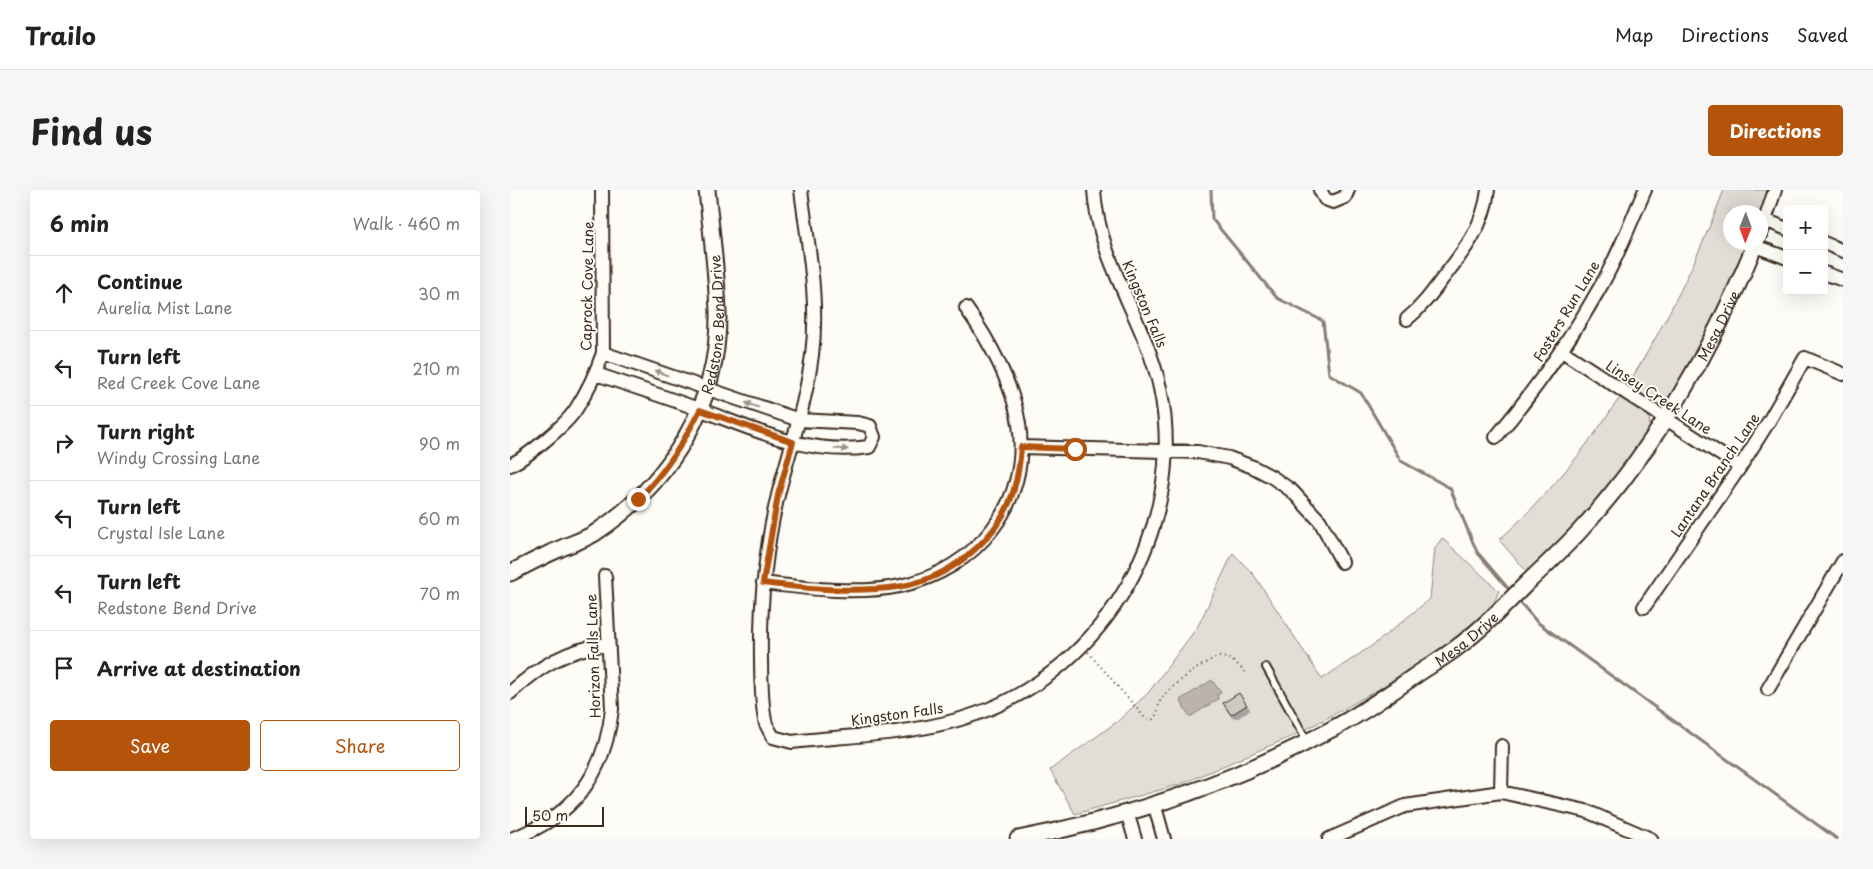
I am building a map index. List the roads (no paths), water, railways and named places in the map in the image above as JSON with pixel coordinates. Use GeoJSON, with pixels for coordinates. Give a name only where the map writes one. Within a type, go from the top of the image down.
{"type":"FeatureCollection","features":[{"type":"Feature","properties":{"kind":"street","name":"Caprock Cove Lane"},"geometry":{"type":"LineString","coordinates":[[510,465],[545,440],[575,411],[596,374],[603,353],[602,190]]}},
{"type":"Feature","properties":{"kind":"street","name":"Redstone Bend Drive"},"geometry":{"type":"LineString","coordinates":[[510,573],[593,534],[626,511],[651,487],[671,461],[700,410],[707,389],[715,347],[718,316],[707,190]]}},
{"type":"Feature","properties":{"kind":"street"},"geometry":{"type":"LineString","coordinates":[[801,190],[813,286],[814,321],[812,354],[807,388],[778,495],[763,583],[806,588],[858,590],[899,587],[932,577],[959,563],[984,541],[1002,516],[1014,490],[1021,447],[1019,424],[1010,387],[980,327],[966,308]]}},
{"type":"Feature","properties":{"kind":"street","name":"Kingston Falls"},"geometry":{"type":"LineString","coordinates":[[763,583],[761,669],[765,722],[773,737],[792,742],[910,730],[945,724],[983,711],[1027,690],[1053,671],[1083,646],[1104,622],[1122,596],[1148,544],[1157,513],[1163,481],[1165,423],[1160,389],[1151,354],[1108,257],[1100,234],[1094,190]]}},
{"type":"Feature","properties":{"kind":"street"},"geometry":{"type":"LineString","coordinates":[[1320,190],[1325,199],[1333,202],[1345,197],[1348,190]]}},
{"type":"Feature","properties":{"kind":"street"},"geometry":{"type":"LineString","coordinates":[[1407,319],[1424,305],[1472,238],[1482,217],[1488,190]]}},
{"type":"Feature","properties":{"kind":"street","name":"Fosters Run Lane"},"geometry":{"type":"LineString","coordinates":[[1496,437],[1562,351],[1617,255],[1645,190]]}},
{"type":"Feature","properties":{"kind":"street","name":"Mesa Drive"},"geometry":{"type":"LineString","coordinates":[[1768,211],[1776,190]]}},
{"type":"Feature","properties":{"kind":"street"},"geometry":{"type":"LineString","coordinates":[[1768,233],[1783,230]]}},
{"type":"Feature","properties":{"kind":"street"},"geometry":{"type":"LineString","coordinates":[[1768,242],[1783,255]]}},
{"type":"Feature","properties":{"kind":"street"},"geometry":{"type":"LineString","coordinates":[[1828,245],[1843,251]]}},
{"type":"Feature","properties":{"kind":"street","name":"Mesa Drive"},"geometry":{"type":"LineString","coordinates":[[1018,839],[1069,829],[1154,804],[1208,786],[1270,761],[1334,729],[1402,686],[1468,640],[1577,534],[1613,492],[1665,419],[1719,327],[1753,250]]}},
{"type":"Feature","properties":{"kind":"street"},"geometry":{"type":"LineString","coordinates":[[1828,274],[1843,280]]}},
{"type":"Feature","properties":{"kind":"street","name":"Linsey Creek Lane"},"geometry":{"type":"LineString","coordinates":[[1562,351],[1740,467]]}},
{"type":"Feature","properties":{"kind":"street"},"geometry":{"type":"LineString","coordinates":[[596,374],[793,442],[816,447],[850,450],[869,448],[874,437],[870,426],[858,423],[799,420],[603,353]]}},
{"type":"Feature","properties":{"kind":"street","name":"Lantana Branch Lane"},"geometry":{"type":"LineString","coordinates":[[1644,606],[1740,467],[1805,358],[1843,374]]}},
{"type":"Feature","properties":{"kind":"street"},"geometry":{"type":"LineString","coordinates":[[1021,447],[1198,452],[1229,458],[1253,467],[1292,491],[1320,521],[1342,562]]}},
{"type":"Feature","properties":{"kind":"street"},"geometry":{"type":"LineString","coordinates":[[1768,689],[1843,561]]}},
{"type":"Feature","properties":{"kind":"street","name":"Horizon Falls Lane"},"geometry":{"type":"LineString","coordinates":[[511,839],[532,832],[553,820],[567,808],[584,789],[596,770],[604,751],[612,710],[605,576]]}},
{"type":"Feature","properties":{"kind":"street"},"geometry":{"type":"LineString","coordinates":[[510,693],[549,662],[588,646],[608,644]]}},
{"type":"Feature","properties":{"kind":"street"},"geometry":{"type":"LineString","coordinates":[[1502,746],[1502,792]]}},
{"type":"Feature","properties":{"kind":"street"},"geometry":{"type":"LineString","coordinates":[[1329,839],[1405,806],[1502,792],[1586,811],[1651,839]]}},
{"type":"Feature","properties":{"kind":"street"},"geometry":{"type":"LineString","coordinates":[[1154,804],[1164,839]]}},
{"type":"Feature","properties":{"kind":"street"},"geometry":{"type":"LineString","coordinates":[[1127,812],[1135,839]]}},
{"type":"Feature","properties":{"kind":"lane"},"geometry":{"type":"LineString","coordinates":[[1266,667],[1308,742]]}},
{"type":"Feature","properties":{"kind":"waterway"},"geometry":{"type":"LineString","coordinates":[[1211,190],[1212,219],[1277,298],[1323,321],[1329,374],[1361,393],[1401,461],[1450,488],[1477,552],[1512,593]]}},
{"type":"Feature","properties":{"kind":"waterway"},"geometry":{"type":"LineString","coordinates":[[1518,600],[1537,622],[1837,839]]}}]}
